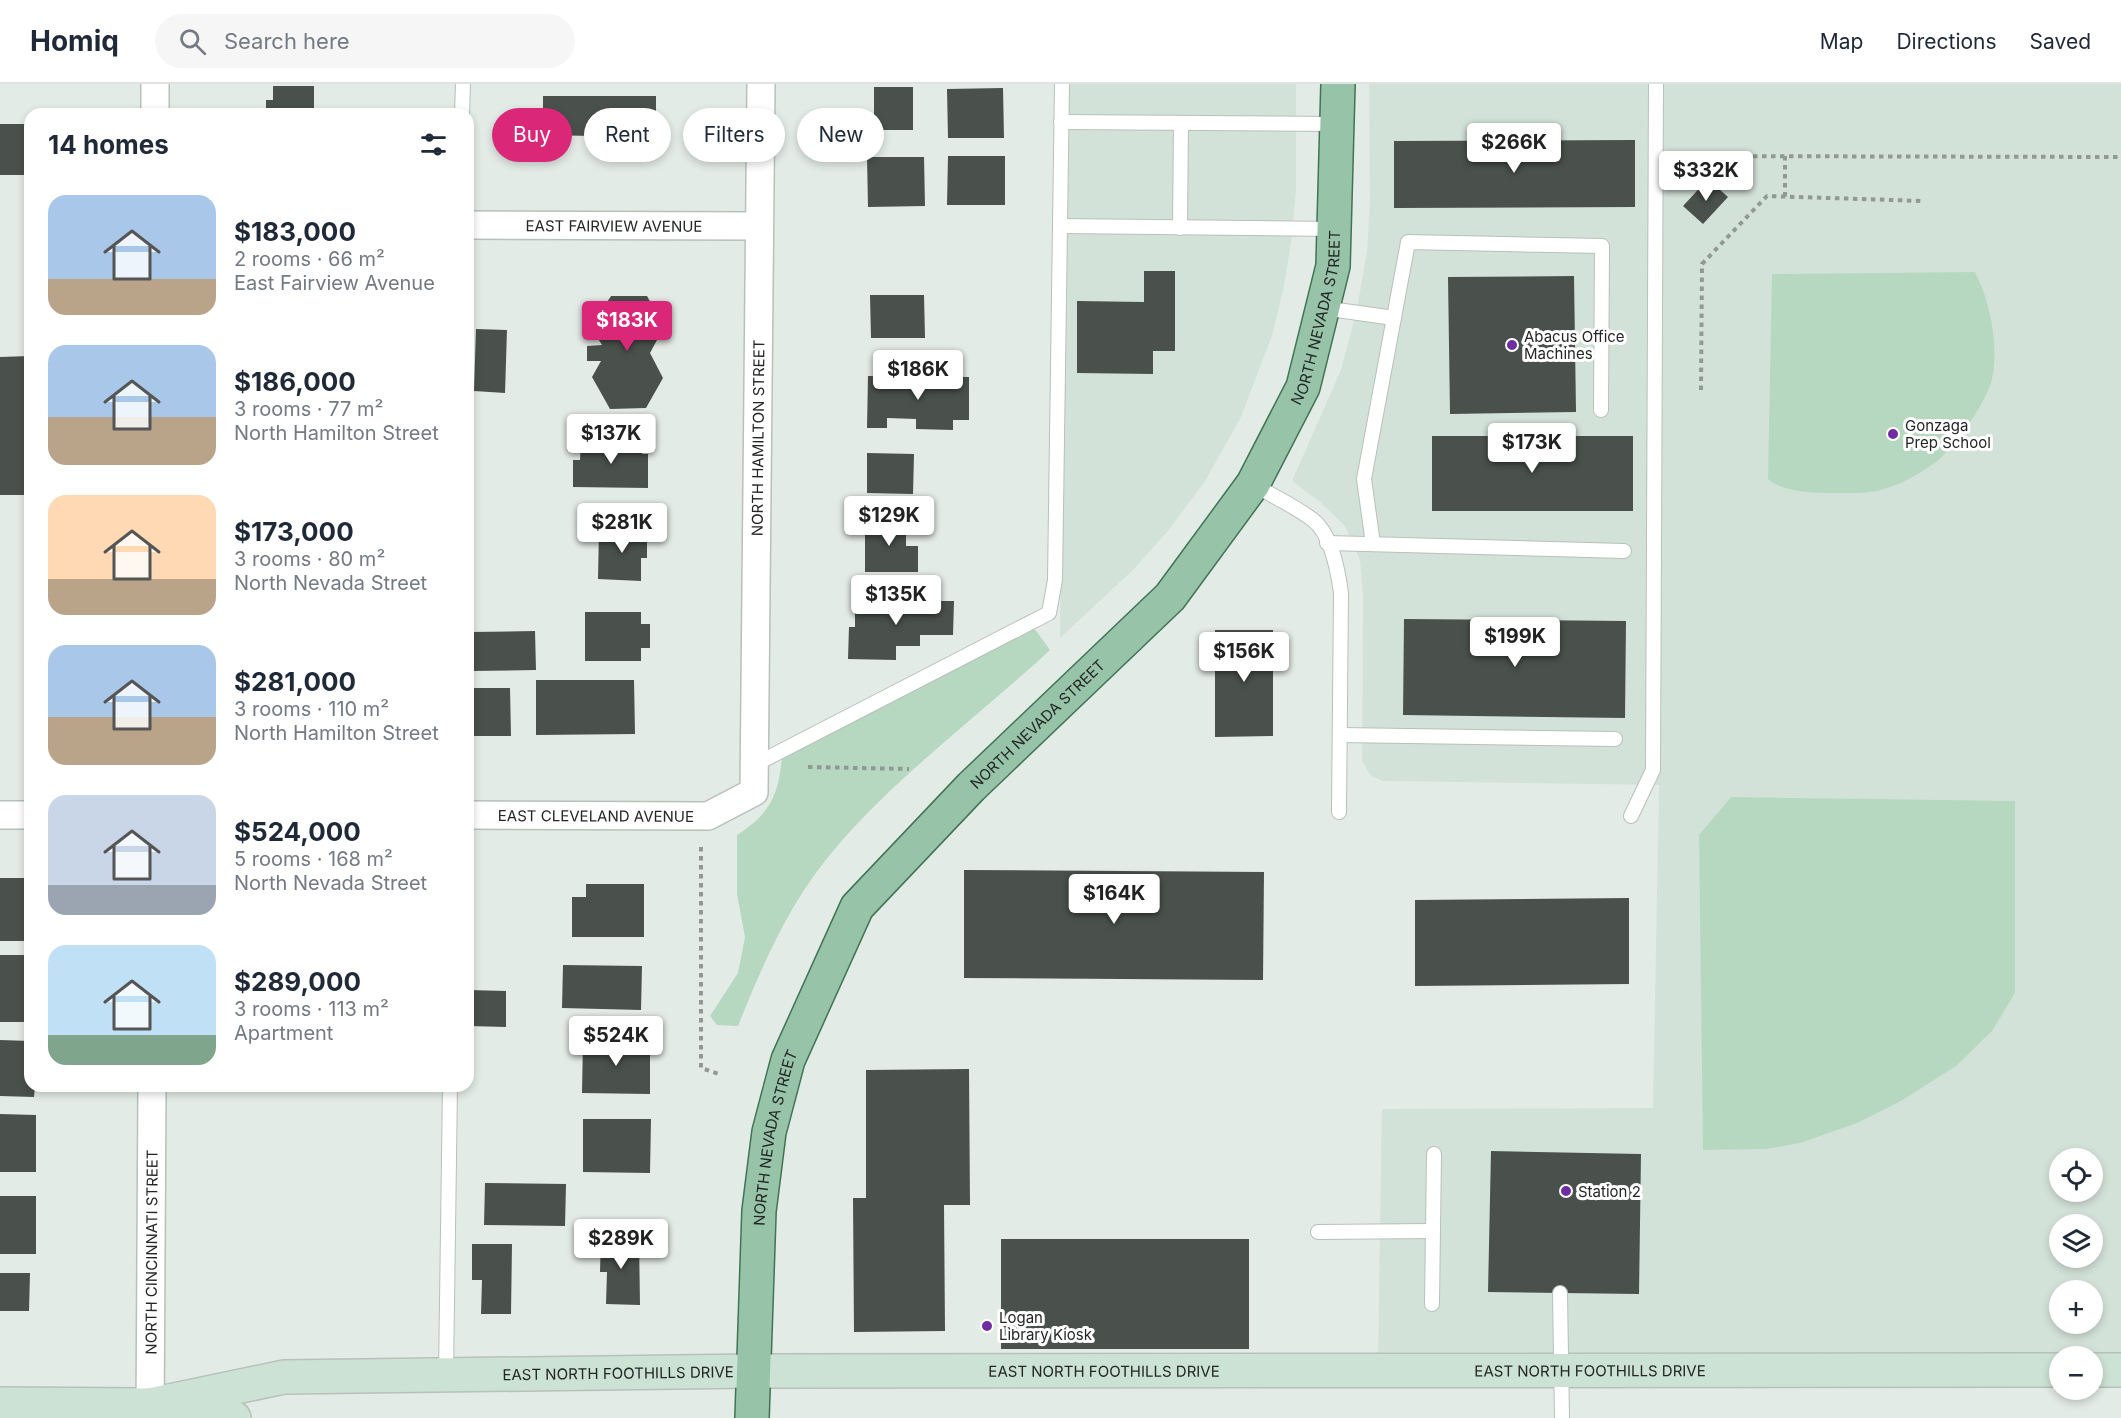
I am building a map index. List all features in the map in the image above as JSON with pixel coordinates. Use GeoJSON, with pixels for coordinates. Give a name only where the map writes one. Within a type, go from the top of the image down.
{"type":"FeatureCollection","features":[{"type":"Feature","properties":{"kind":"main road","name":"NORTH NEVADA STREET"},"geometry":{"type":"LineString","coordinates":[[752,1371],[759,1211],[769,1132],[788,1060],[857,907],[970,787],[1170,597],[1253,484],[1303,387],[1334,266],[1338,84]]}},
{"type":"Feature","properties":{"kind":"main road","name":"EAST NORTH FOOTHILLS DRIVE"},"geometry":{"type":"LineString","coordinates":[[150,1412],[284,1377],[752,1371],[2049,1370]]}},
{"type":"Feature","properties":{"kind":"main road"},"geometry":{"type":"LineString","coordinates":[[2103,1370],[2121,1370]]}},
{"type":"Feature","properties":{"kind":"main road"},"geometry":{"type":"LineString","coordinates":[[752,1371],[752,1418]]}},
{"type":"Feature","properties":{"kind":"main road","name":"EAST NORTH FOOTHILLS DRIVE"},"geometry":{"type":"LineString","coordinates":[[0,1404],[234,1418]]}},
{"type":"Feature","properties":{"kind":"street"},"geometry":{"type":"LineString","coordinates":[[155,84],[155,108]]}},
{"type":"Feature","properties":{"kind":"street","name":"NORTH HAMILTON STREET"},"geometry":{"type":"LineString","coordinates":[[754,792],[761,84]]}},
{"type":"Feature","properties":{"kind":"street","name":"EAST FAIRVIEW AVENUE"},"geometry":{"type":"LineString","coordinates":[[474,225],[758,226]]}},
{"type":"Feature","properties":{"kind":"street","name":"EAST CLEVELAND AVENUE"},"geometry":{"type":"LineString","coordinates":[[474,815],[708,816],[754,792]]}},
{"type":"Feature","properties":{"kind":"street"},"geometry":{"type":"LineString","coordinates":[[0,815],[24,815]]}},
{"type":"Feature","properties":{"kind":"street","name":"NORTH CINCINNATI STREET"},"geometry":{"type":"LineString","coordinates":[[150,1412],[152,1092]]}},
{"type":"Feature","properties":{"kind":"lane"},"geometry":{"type":"LineString","coordinates":[[462,108],[463,84]]}},
{"type":"Feature","properties":{"kind":"lane"},"geometry":{"type":"LineString","coordinates":[[754,765],[1049,613],[1055,580],[1062,84]]}},
{"type":"Feature","properties":{"kind":"lane"},"geometry":{"type":"LineString","coordinates":[[1631,816],[1653,770],[1656,84]]}},
{"type":"Feature","properties":{"kind":"lane"},"geometry":{"type":"LineString","coordinates":[[1061,122],[1338,124]]}},
{"type":"Feature","properties":{"kind":"lane"},"geometry":{"type":"LineString","coordinates":[[1180,228],[1181,123]]}},
{"type":"Feature","properties":{"kind":"lane"},"geometry":{"type":"LineString","coordinates":[[1060,226],[1335,229]]}},
{"type":"Feature","properties":{"kind":"lane"},"geometry":{"type":"LineString","coordinates":[[1373,544],[1364,479],[1408,242],[1602,246],[1601,410]]}},
{"type":"Feature","properties":{"kind":"lane"},"geometry":{"type":"LineString","coordinates":[[1323,308],[1394,318]]}},
{"type":"Feature","properties":{"kind":"lane"},"geometry":{"type":"LineString","coordinates":[[1253,484],[1315,522],[1327,543],[1338,571],[1341,593],[1338,812]]}},
{"type":"Feature","properties":{"kind":"lane"},"geometry":{"type":"LineString","coordinates":[[1327,543],[1624,551]]}},
{"type":"Feature","properties":{"kind":"lane"},"geometry":{"type":"LineString","coordinates":[[1340,735],[1615,739]]}},
{"type":"Feature","properties":{"kind":"lane"},"geometry":{"type":"LineString","coordinates":[[446,1375],[450,1092]]}},
{"type":"Feature","properties":{"kind":"lane"},"geometry":{"type":"LineString","coordinates":[[1432,1304],[1434,1154]]}},
{"type":"Feature","properties":{"kind":"lane"},"geometry":{"type":"LineString","coordinates":[[1318,1232],[1432,1231]]}},
{"type":"Feature","properties":{"kind":"lane"},"geometry":{"type":"LineString","coordinates":[[1560,1293],[1562,1418]]}},
{"type":"Feature","properties":{"kind":"path"},"geometry":{"type":"LineString","coordinates":[[1673,156],[2121,157]]}},
{"type":"Feature","properties":{"kind":"path"},"geometry":{"type":"LineString","coordinates":[[1785,156],[1785,196]]}},
{"type":"Feature","properties":{"kind":"path"},"geometry":{"type":"LineString","coordinates":[[1701,390],[1702,264],[1767,196],[1923,201]]}},
{"type":"Feature","properties":{"kind":"path"},"geometry":{"type":"LineString","coordinates":[[796,766],[909,769]]}},
{"type":"Feature","properties":{"kind":"path"},"geometry":{"type":"LineString","coordinates":[[701,846],[701,1068],[719,1074]]}},
{"type":"Feature","properties":{"kind":"shaded area"},"geometry":{"type":"Polygon","coordinates":[[[1066,84],[1296,84],[1296,189],[1292,236],[1284,286],[1272,336],[1240,419],[1205,481],[1168,531],[1133,570],[1060,638],[1066,84]]]}},
{"type":"Feature","properties":{"kind":"shaded area","name":"Gonzaga Prep School"},"geometry":{"type":"Polygon","coordinates":[[[1369,84],[2121,84],[2121,1354],[2103,1354],[2103,1346],[2049,1346],[2049,1354],[1378,1357],[1382,1109],[1653,1108],[1659,785],[1383,781],[1371,776],[1362,761],[1363,597],[1360,560],[1345,526],[1320,502],[1292,481],[1341,370],[1357,309],[1367,251],[1370,201],[1369,84]]]}},
{"type":"Feature","properties":{"kind":"green space"},"geometry":{"type":"Polygon","coordinates":[[[1975,272],[1992,322],[1993,374],[1991,384],[1979,408],[1944,455],[1911,478],[1872,492],[1799,491],[1782,487],[1768,479],[1772,274],[1975,272]]]}},
{"type":"Feature","properties":{"kind":"green space"},"geometry":{"type":"Polygon","coordinates":[[[1034,628],[1050,650],[883,797],[833,851],[803,892],[778,935],[738,1026],[717,1025],[710,1016],[738,973],[745,937],[737,894],[737,835],[758,819],[771,802],[781,770],[782,756],[1034,628]]]}},
{"type":"Feature","properties":{"kind":"green space"},"geometry":{"type":"Polygon","coordinates":[[[1731,797],[2015,801],[2015,993],[1992,1031],[1956,1066],[1901,1101],[1857,1123],[1800,1143],[1766,1149],[1703,1150],[1699,835],[1731,797]]]}},
{"type":"Feature","properties":{"kind":"building"},"geometry":{"type":"Polygon","coordinates":[[[273,86],[314,86],[314,108],[266,108],[266,100],[273,100],[273,86]]]}},
{"type":"Feature","properties":{"kind":"building"},"geometry":{"type":"Polygon","coordinates":[[[874,87],[913,87],[913,130],[884,130],[884,108],[874,108],[874,87]]]}},
{"type":"Feature","properties":{"kind":"building"},"geometry":{"type":"Polygon","coordinates":[[[1003,88],[1004,138],[948,138],[947,89],[1003,88]]]}},
{"type":"Feature","properties":{"kind":"building"},"geometry":{"type":"Polygon","coordinates":[[[543,96],[656,96],[656,108],[584,108],[584,136],[572,136],[572,108],[543,108],[543,96]]]}},
{"type":"Feature","properties":{"kind":"building"},"geometry":{"type":"Polygon","coordinates":[[[0,124],[24,124],[24,175],[0,175],[0,124]]]}},
{"type":"Feature","properties":{"kind":"building"},"geometry":{"type":"Polygon","coordinates":[[[1635,140],[1635,207],[1394,208],[1394,141],[1635,140]]]}},
{"type":"Feature","properties":{"kind":"building"},"geometry":{"type":"Polygon","coordinates":[[[948,156],[1005,156],[1005,205],[947,205],[948,156]]]}},
{"type":"Feature","properties":{"kind":"building"},"geometry":{"type":"Polygon","coordinates":[[[884,157],[924,157],[925,206],[868,207],[867,162],[884,162],[884,157]]]}},
{"type":"Feature","properties":{"kind":"building"},"geometry":{"type":"Polygon","coordinates":[[[1708,179],[1728,197],[1703,224],[1683,206],[1708,179]]]}},
{"type":"Feature","properties":{"kind":"building"},"geometry":{"type":"Polygon","coordinates":[[[1144,271],[1175,271],[1175,351],[1153,351],[1153,374],[1077,373],[1077,301],[1144,302],[1144,271]]]}},
{"type":"Feature","properties":{"kind":"building","name":"Abacus Office Machines"},"geometry":{"type":"Polygon","coordinates":[[[1574,276],[1576,412],[1450,414],[1448,277],[1574,276]]]}},
{"type":"Feature","properties":{"kind":"building"},"geometry":{"type":"Polygon","coordinates":[[[870,295],[924,295],[925,338],[871,338],[870,295]]]}},
{"type":"Feature","properties":{"kind":"building"},"geometry":{"type":"Polygon","coordinates":[[[611,296],[647,296],[664,327],[650,353],[663,378],[646,408],[610,409],[592,377],[601,361],[587,361],[587,346],[602,345],[591,327],[611,296]]]}},
{"type":"Feature","properties":{"kind":"building"},"geometry":{"type":"Polygon","coordinates":[[[476,329],[507,330],[505,393],[474,391],[476,329]]]}},
{"type":"Feature","properties":{"kind":"building"},"geometry":{"type":"Polygon","coordinates":[[[24,356],[24,495],[0,495],[0,357],[24,356]]]}},
{"type":"Feature","properties":{"kind":"building"},"geometry":{"type":"Polygon","coordinates":[[[868,376],[969,377],[969,420],[953,420],[953,430],[916,429],[916,419],[887,418],[887,428],[867,428],[868,376]]]}},
{"type":"Feature","properties":{"kind":"building"},"geometry":{"type":"Polygon","coordinates":[[[1432,436],[1633,436],[1633,511],[1432,511],[1432,436]]]}},
{"type":"Feature","properties":{"kind":"building"},"geometry":{"type":"Polygon","coordinates":[[[581,441],[642,442],[642,454],[648,454],[648,488],[573,487],[573,460],[580,460],[581,441]]]}},
{"type":"Feature","properties":{"kind":"building"},"geometry":{"type":"Polygon","coordinates":[[[867,453],[914,454],[913,494],[867,493],[867,453]]]}},
{"type":"Feature","properties":{"kind":"building"},"geometry":{"type":"Polygon","coordinates":[[[865,519],[906,520],[906,546],[918,546],[918,572],[865,572],[865,519]]]}},
{"type":"Feature","properties":{"kind":"building"},"geometry":{"type":"Polygon","coordinates":[[[599,529],[647,530],[647,558],[641,558],[641,581],[598,579],[599,529]]]}},
{"type":"Feature","properties":{"kind":"building"},"geometry":{"type":"Polygon","coordinates":[[[855,601],[954,601],[953,635],[920,635],[920,646],[896,646],[896,660],[848,659],[849,627],[855,627],[855,601]]]}},
{"type":"Feature","properties":{"kind":"building"},"geometry":{"type":"Polygon","coordinates":[[[585,612],[641,612],[641,624],[650,624],[650,648],[641,648],[641,661],[585,661],[585,612]]]}},
{"type":"Feature","properties":{"kind":"building"},"geometry":{"type":"Polygon","coordinates":[[[1404,619],[1626,621],[1625,718],[1403,715],[1404,619]]]}},
{"type":"Feature","properties":{"kind":"building"},"geometry":{"type":"Polygon","coordinates":[[[1215,630],[1273,630],[1273,736],[1215,737],[1215,630]]]}},
{"type":"Feature","properties":{"kind":"building"},"geometry":{"type":"Polygon","coordinates":[[[535,631],[536,670],[474,671],[474,632],[535,631]]]}},
{"type":"Feature","properties":{"kind":"building"},"geometry":{"type":"Polygon","coordinates":[[[536,680],[634,680],[635,734],[536,735],[536,680]]]}},
{"type":"Feature","properties":{"kind":"building"},"geometry":{"type":"Polygon","coordinates":[[[474,688],[510,688],[511,736],[474,736],[474,688]]]}},
{"type":"Feature","properties":{"kind":"building"},"geometry":{"type":"Polygon","coordinates":[[[964,870],[1264,872],[1263,980],[964,978],[964,870]]]}},
{"type":"Feature","properties":{"kind":"building"},"geometry":{"type":"Polygon","coordinates":[[[0,878],[24,878],[24,941],[0,941],[0,878]]]}},
{"type":"Feature","properties":{"kind":"building"},"geometry":{"type":"Polygon","coordinates":[[[586,884],[644,884],[644,937],[572,937],[572,897],[586,897],[586,884]]]}},
{"type":"Feature","properties":{"kind":"building"},"geometry":{"type":"Polygon","coordinates":[[[1629,898],[1629,984],[1415,986],[1415,900],[1629,898]]]}},
{"type":"Feature","properties":{"kind":"building"},"geometry":{"type":"Polygon","coordinates":[[[0,955],[24,955],[24,1022],[0,1022],[0,955]]]}},
{"type":"Feature","properties":{"kind":"building"},"geometry":{"type":"Polygon","coordinates":[[[563,965],[642,966],[641,1010],[562,1008],[563,965]]]}},
{"type":"Feature","properties":{"kind":"building"},"geometry":{"type":"Polygon","coordinates":[[[474,990],[506,991],[506,1027],[474,1026],[474,990]]]}},
{"type":"Feature","properties":{"kind":"building"},"geometry":{"type":"Polygon","coordinates":[[[0,1040],[24,1041],[24,1092],[34,1092],[34,1097],[0,1096],[0,1040]]]}},
{"type":"Feature","properties":{"kind":"building"},"geometry":{"type":"Polygon","coordinates":[[[583,1040],[650,1041],[650,1094],[582,1093],[583,1040]]]}},
{"type":"Feature","properties":{"kind":"building"},"geometry":{"type":"Polygon","coordinates":[[[969,1069],[970,1205],[944,1205],[945,1331],[854,1332],[853,1198],[866,1198],[866,1070],[969,1069]]]}},
{"type":"Feature","properties":{"kind":"building"},"geometry":{"type":"Polygon","coordinates":[[[0,1114],[36,1115],[36,1172],[0,1172],[0,1114]]]}},
{"type":"Feature","properties":{"kind":"building"},"geometry":{"type":"Polygon","coordinates":[[[583,1119],[651,1119],[650,1173],[583,1172],[583,1119]]]}},
{"type":"Feature","properties":{"kind":"building","name":"Station 2"},"geometry":{"type":"Polygon","coordinates":[[[1491,1151],[1641,1154],[1639,1294],[1488,1292],[1491,1151]]]}},
{"type":"Feature","properties":{"kind":"building"},"geometry":{"type":"Polygon","coordinates":[[[485,1183],[566,1184],[565,1226],[484,1225],[485,1183]]]}},
{"type":"Feature","properties":{"kind":"building"},"geometry":{"type":"Polygon","coordinates":[[[0,1196],[36,1196],[36,1254],[0,1254],[0,1196]]]}},
{"type":"Feature","properties":{"kind":"building"},"geometry":{"type":"Polygon","coordinates":[[[601,1236],[639,1238],[640,1305],[606,1304],[607,1272],[600,1272],[601,1236]]]}},
{"type":"Feature","properties":{"kind":"building"},"geometry":{"type":"Polygon","coordinates":[[[1001,1239],[1249,1239],[1249,1349],[1001,1349],[1001,1239]]]}},
{"type":"Feature","properties":{"kind":"building"},"geometry":{"type":"Polygon","coordinates":[[[472,1244],[512,1244],[511,1314],[481,1314],[482,1280],[472,1280],[472,1244]]]}},
{"type":"Feature","properties":{"kind":"building"},"geometry":{"type":"Polygon","coordinates":[[[0,1273],[30,1273],[29,1311],[0,1311],[0,1273]]]}},
{"type":"Feature","properties":{"kind":"place","name":"Abacus Office Machines"},"geometry":{"type":"Point","coordinates":[1512,345]}},
{"type":"Feature","properties":{"kind":"place","name":"Gonzaga Prep School"},"geometry":{"type":"Point","coordinates":[1893,434]}},
{"type":"Feature","properties":{"kind":"place","name":"Station 2"},"geometry":{"type":"Point","coordinates":[1566,1191]}},
{"type":"Feature","properties":{"kind":"place","name":"Logan Library Kiosk"},"geometry":{"type":"Point","coordinates":[987,1326]}}]}
